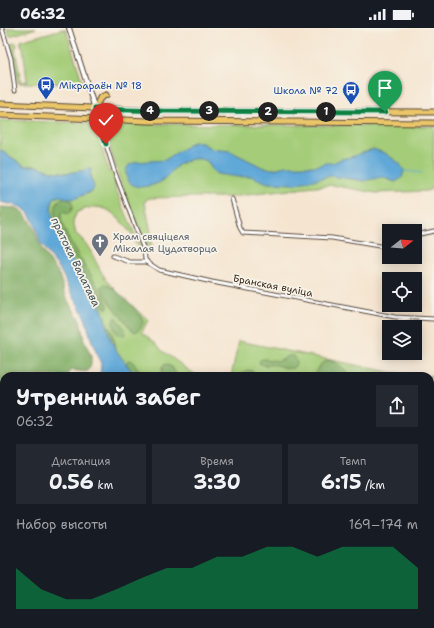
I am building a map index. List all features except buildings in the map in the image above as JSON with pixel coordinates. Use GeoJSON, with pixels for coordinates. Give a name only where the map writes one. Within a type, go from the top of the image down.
{"type":"FeatureCollection","features":[{"type":"Feature","properties":{"kind":"main road"},"geometry":{"type":"LineString","coordinates":[[98,119],[95,109],[100,98],[106,95]]}},
{"type":"Feature","properties":{"kind":"main road"},"geometry":{"type":"LineString","coordinates":[[0,104],[162,111],[434,112]]}},
{"type":"Feature","properties":{"kind":"main road"},"geometry":{"type":"LineString","coordinates":[[0,115],[155,121],[434,123]]}},
{"type":"Feature","properties":{"kind":"street"},"geometry":{"type":"LineString","coordinates":[[2,28],[11,59],[15,90]]}},
{"type":"Feature","properties":{"kind":"street"},"geometry":{"type":"LineString","coordinates":[[69,28],[95,109]]}},
{"type":"Feature","properties":{"kind":"street"},"geometry":{"type":"LineString","coordinates":[[98,119],[114,170],[144,250],[145,259],[147,262]]}},
{"type":"Feature","properties":{"kind":"street"},"geometry":{"type":"LineString","coordinates":[[232,199],[240,228],[243,233],[332,238],[382,246]]}},
{"type":"Feature","properties":{"kind":"street"},"geometry":{"type":"LineString","coordinates":[[422,234],[434,231]]}},
{"type":"Feature","properties":{"kind":"street","name":"Бранская вуліца"},"geometry":{"type":"LineString","coordinates":[[113,256],[130,262],[147,262],[158,270],[226,284],[395,317],[434,319]]}},
{"type":"Feature","properties":{"kind":"green space"},"geometry":{"type":"Polygon","coordinates":[[[7,28],[36,28],[10,36],[7,28]]]}},
{"type":"Feature","properties":{"kind":"green space"},"geometry":{"type":"Polygon","coordinates":[[[63,29],[66,30],[82,84],[18,83],[11,47],[12,43],[15,42],[17,45],[15,49],[21,82],[27,81],[21,41],[63,29]]]}},
{"type":"Feature","properties":{"kind":"green space"},"geometry":{"type":"Polygon","coordinates":[[[0,120],[87,123],[94,125],[103,144],[101,145],[109,172],[113,171],[116,189],[143,253],[134,242],[136,239],[117,217],[111,212],[97,207],[88,208],[77,212],[73,221],[76,234],[86,244],[107,280],[148,320],[142,332],[157,344],[161,350],[191,372],[132,372],[113,345],[101,308],[67,252],[53,219],[52,206],[56,197],[61,195],[71,199],[90,193],[93,184],[90,177],[90,169],[68,173],[51,171],[34,166],[25,166],[0,150],[0,120]]]}},
{"type":"Feature","properties":{"kind":"green space"},"geometry":{"type":"Polygon","coordinates":[[[107,125],[434,126],[434,186],[430,190],[426,191],[376,193],[332,185],[230,197],[150,198],[145,202],[151,233],[151,247],[146,245],[143,240],[126,198],[105,133],[107,125]]]}},
{"type":"Feature","properties":{"kind":"green space"},"geometry":{"type":"Polygon","coordinates":[[[64,198],[71,201],[73,207],[69,214],[62,212],[61,218],[63,226],[67,236],[108,305],[106,309],[58,228],[55,218],[55,210],[59,200],[64,198]]]}},
{"type":"Feature","properties":{"kind":"green space"},"geometry":{"type":"Polygon","coordinates":[[[0,207],[17,208],[25,214],[32,225],[42,251],[58,272],[68,301],[80,320],[84,341],[91,356],[91,365],[88,371],[84,372],[75,370],[70,372],[0,372],[0,207]]]}},
{"type":"Feature","properties":{"kind":"green space"},"geometry":{"type":"Polygon","coordinates":[[[105,284],[121,295],[138,313],[143,323],[139,330],[135,332],[131,329],[106,297],[101,287],[105,284]]]}},
{"type":"Feature","properties":{"kind":"green space"},"geometry":{"type":"Polygon","coordinates":[[[115,317],[125,329],[125,334],[122,336],[117,335],[115,331],[113,323],[115,317]]]}},
{"type":"Feature","properties":{"kind":"green space"},"geometry":{"type":"Polygon","coordinates":[[[108,326],[110,328],[115,345],[110,337],[108,326]]]}},
{"type":"Feature","properties":{"kind":"green space"},"geometry":{"type":"Polygon","coordinates":[[[239,341],[389,372],[232,372],[239,341]]]}},
{"type":"Feature","properties":{"kind":"green space"},"geometry":{"type":"Polygon","coordinates":[[[288,356],[293,356],[296,361],[293,368],[276,365],[263,365],[259,363],[260,360],[264,359],[278,361],[288,356]]]}},
{"type":"Feature","properties":{"kind":"green space"},"geometry":{"type":"Polygon","coordinates":[[[128,360],[130,361],[139,372],[132,372],[126,363],[128,360]]]}},
{"type":"Feature","properties":{"kind":"green space"},"geometry":{"type":"Polygon","coordinates":[[[327,360],[334,362],[340,365],[346,372],[315,372],[322,363],[327,360]]]}},
{"type":"Feature","properties":{"kind":"green space"},"geometry":{"type":"Polygon","coordinates":[[[165,364],[172,367],[175,372],[162,372],[162,368],[165,364]]]}},
{"type":"Feature","properties":{"kind":"green space"},"geometry":{"type":"Polygon","coordinates":[[[247,370],[253,372],[244,372],[247,370]]]}},
{"type":"Feature","properties":{"kind":"water"},"geometry":{"type":"Polygon","coordinates":[[[193,142],[202,143],[212,149],[230,151],[262,167],[273,169],[286,166],[317,166],[325,163],[333,163],[373,149],[385,153],[399,163],[404,170],[402,178],[395,182],[382,177],[364,181],[331,176],[295,184],[268,183],[251,176],[238,177],[217,174],[213,171],[207,161],[195,159],[178,165],[164,180],[153,185],[142,187],[133,185],[129,182],[126,172],[129,165],[136,162],[165,160],[193,142]]]}},
{"type":"Feature","properties":{"kind":"water"},"geometry":{"type":"Polygon","coordinates":[[[0,150],[25,166],[37,166],[51,171],[68,173],[91,169],[90,177],[94,186],[93,190],[74,199],[61,196],[56,197],[52,206],[53,219],[58,234],[76,267],[100,305],[113,345],[132,372],[100,372],[101,364],[92,342],[85,318],[59,268],[41,245],[33,221],[28,212],[19,206],[0,202],[0,150]]]}},
{"type":"Feature","properties":{"kind":"waterway"},"geometry":{"type":"LineString","coordinates":[[403,171],[422,173]]}},
{"type":"Feature","properties":{"kind":"place","name":"Мікрараён № 18"},"geometry":{"type":"Point","coordinates":[46,100]}},
{"type":"Feature","properties":{"kind":"place","name":"Школа № 72"},"geometry":{"type":"Point","coordinates":[351,105]}},
{"type":"Feature","properties":{"kind":"place","name":"Храм свяціцеля Мікалая Цудатворца"},"geometry":{"type":"Point","coordinates":[100,257]}},
{"type":"Feature","properties":{"kind":"route"},"geometry":{"type":"LineString","coordinates":[[106,144],[95,109],[162,111],[385,112]]}},
{"type":"Feature","properties":{"kind":"water label","name":"пратока Валатава"},"geometry":{"type":"Point","coordinates":[76,262]}}]}
